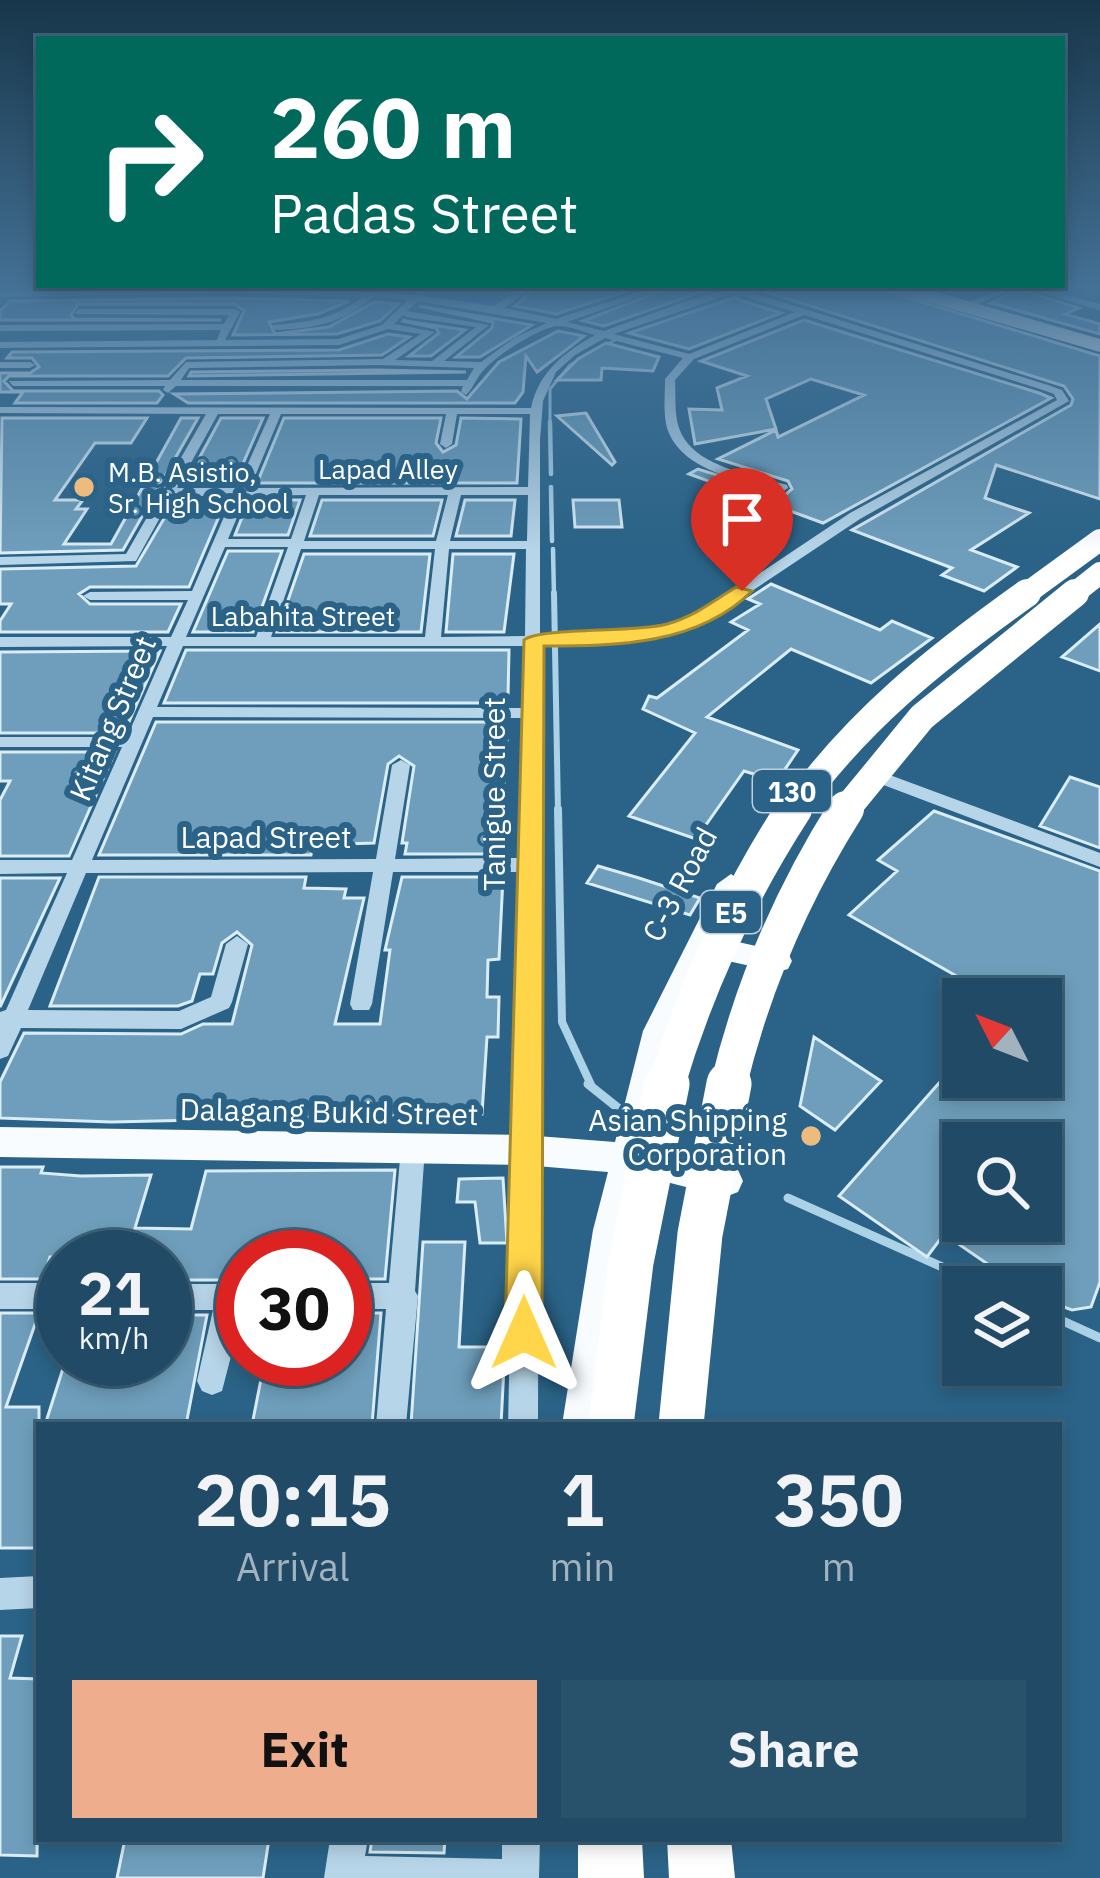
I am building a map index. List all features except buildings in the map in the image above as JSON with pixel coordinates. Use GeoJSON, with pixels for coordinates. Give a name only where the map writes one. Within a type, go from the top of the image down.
{"type":"FeatureCollection","features":[{"type":"Feature","properties":{"kind":"highway","name":"E5"},"geometry":{"type":"LineString","coordinates":[[611,1422],[629,1252],[678,1035],[717,938],[767,848],[831,758],[880,706],[1100,540]]}},
{"type":"Feature","properties":{"kind":"highway","name":"E5"},"geometry":{"type":"LineString","coordinates":[[681,1422],[693,1268],[736,1050],[761,962],[809,860],[870,775],[923,716],[1100,578]]}},
{"type":"Feature","properties":{"kind":"highway"},"geometry":{"type":"LineString","coordinates":[[610,1842],[611,1878]]}},
{"type":"Feature","properties":{"kind":"highway"},"geometry":{"type":"LineString","coordinates":[[699,1842],[702,1878]]}},
{"type":"Feature","properties":{"kind":"main road","name":"C-3 Road"},"geometry":{"type":"LineString","coordinates":[[583,1422],[592,1336],[659,1031],[699,944],[758,836],[821,752],[872,703],[1100,531]]}},
{"type":"Feature","properties":{"kind":"main road","name":"130"},"geometry":{"type":"LineString","coordinates":[[696,1422],[699,1325],[752,1048],[777,961],[821,866],[879,778],[928,723],[1100,578]]}},
{"type":"Feature","properties":{"kind":"main road"},"geometry":{"type":"LineString","coordinates":[[699,944],[777,961]]}},
{"type":"Feature","properties":{"kind":"main road","name":"Dalagang Bukid Street"},"geometry":{"type":"LineString","coordinates":[[0,1142],[524,1150],[629,1158],[724,1181]]}},
{"type":"Feature","properties":{"kind":"main road"},"geometry":{"type":"LineString","coordinates":[[581,1842],[582,1878]]}},
{"type":"Feature","properties":{"kind":"main road"},"geometry":{"type":"LineString","coordinates":[[720,1842],[723,1878]]}},
{"type":"Feature","properties":{"kind":"street"},"geometry":{"type":"LineString","coordinates":[[0,399],[19,377]]}},
{"type":"Feature","properties":{"kind":"street"},"geometry":{"type":"LineString","coordinates":[[96,410],[121,377]]}},
{"type":"Feature","properties":{"kind":"street"},"geometry":{"type":"LineString","coordinates":[[157,410],[177,377]]}},
{"type":"Feature","properties":{"kind":"street"},"geometry":{"type":"LineString","coordinates":[[446,444],[474,377]]}},
{"type":"Feature","properties":{"kind":"street","name":"Tanigue Street"},"geometry":{"type":"LineString","coordinates":[[523,1422],[530,713],[541,640],[534,491],[537,411],[548,377]]}},
{"type":"Feature","properties":{"kind":"street"},"geometry":{"type":"LineString","coordinates":[[672,377],[673,430],[682,446],[722,468],[782,488]]}},
{"type":"Feature","properties":{"kind":"street","name":"Labahita Street"},"geometry":{"type":"LineString","coordinates":[[0,641],[574,640],[647,634],[687,625],[870,507],[1063,401],[1058,392],[1011,377]]}},
{"type":"Feature","properties":{"kind":"street"},"geometry":{"type":"LineString","coordinates":[[13,383],[468,383]]}},
{"type":"Feature","properties":{"kind":"street"},"geometry":{"type":"LineString","coordinates":[[0,410],[537,411]]}},
{"type":"Feature","properties":{"kind":"street"},"geometry":{"type":"LineString","coordinates":[[0,561],[128,560],[214,410]]}},
{"type":"Feature","properties":{"kind":"street","name":"Kitang Street"},"geometry":{"type":"LineString","coordinates":[[0,1050],[7,1019],[81,866],[277,410]]}},
{"type":"Feature","properties":{"kind":"street"},"geometry":{"type":"LineString","coordinates":[[433,638],[442,545],[455,491]]}},
{"type":"Feature","properties":{"kind":"street","name":"Lapad Alley"},"geometry":{"type":"LineString","coordinates":[[170,492],[534,491]]}},
{"type":"Feature","properties":{"kind":"street"},"geometry":{"type":"LineString","coordinates":[[263,639],[314,492]]}},
{"type":"Feature","properties":{"kind":"street"},"geometry":{"type":"LineString","coordinates":[[220,543],[536,544]]}},
{"type":"Feature","properties":{"kind":"street"},"geometry":{"type":"LineString","coordinates":[[90,596],[198,595]]}},
{"type":"Feature","properties":{"kind":"street"},"geometry":{"type":"LineString","coordinates":[[148,712],[530,713]]}},
{"type":"Feature","properties":{"kind":"street"},"geometry":{"type":"LineString","coordinates":[[0,742],[135,742]]}},
{"type":"Feature","properties":{"kind":"street"},"geometry":{"type":"LineString","coordinates":[[362,1004],[401,764]]}},
{"type":"Feature","properties":{"kind":"street"},"geometry":{"type":"LineString","coordinates":[[879,778],[1100,860]]}},
{"type":"Feature","properties":{"kind":"street","name":"Lapad Street"},"geometry":{"type":"LineString","coordinates":[[0,867],[532,865]]}},
{"type":"Feature","properties":{"kind":"street"},"geometry":{"type":"LineString","coordinates":[[7,1019],[191,1018],[221,1002],[237,944]]}},
{"type":"Feature","properties":{"kind":"street"},"geometry":{"type":"LineString","coordinates":[[391,1422],[413,1148]]}},
{"type":"Feature","properties":{"kind":"street"},"geometry":{"type":"LineString","coordinates":[[0,1296],[36,1296]]}},
{"type":"Feature","properties":{"kind":"street"},"geometry":{"type":"LineString","coordinates":[[372,1296],[404,1296]]}},
{"type":"Feature","properties":{"kind":"street"},"geometry":{"type":"LineString","coordinates":[[212,1381],[216,1367]]}},
{"type":"Feature","properties":{"kind":"street"},"geometry":{"type":"LineString","coordinates":[[0,1594],[36,1592]]}},
{"type":"Feature","properties":{"kind":"street"},"geometry":{"type":"LineString","coordinates":[[348,1842],[343,1875],[520,1878],[520,1842]]}},
{"type":"Feature","properties":{"kind":"waterway"},"geometry":{"type":"LineString","coordinates":[[550,422],[550,389],[560,377]]}},
{"type":"Feature","properties":{"kind":"waterway"},"geometry":{"type":"LineString","coordinates":[[550,422],[551,474]]}},
{"type":"Feature","properties":{"kind":"waterway"},"geometry":{"type":"LineString","coordinates":[[551,487],[552,541]]}},
{"type":"Feature","properties":{"kind":"waterway"},"geometry":{"type":"LineString","coordinates":[[553,549],[554,596]]}},
{"type":"Feature","properties":{"kind":"waterway"},"geometry":{"type":"LineString","coordinates":[[554,593],[558,812]]}},
{"type":"Feature","properties":{"kind":"waterway"},"geometry":{"type":"LineString","coordinates":[[558,809],[562,1022],[592,1087]]}},
{"type":"Feature","properties":{"kind":"waterway"},"geometry":{"type":"LineString","coordinates":[[588,1084],[628,1116]]}},
{"type":"Feature","properties":{"kind":"waterway"},"geometry":{"type":"LineString","coordinates":[[788,1198],[942,1267]]}},
{"type":"Feature","properties":{"kind":"waterway"},"geometry":{"type":"LineString","coordinates":[[1062,1321],[1100,1338]]}},
{"type":"Feature","properties":{"kind":"place","name":"M.B. Asistio, Sr. High School"},"geometry":{"type":"Point","coordinates":[84,487]}},
{"type":"Feature","properties":{"kind":"place","name":"Asian Shipping Corporation"},"geometry":{"type":"Point","coordinates":[811,1136]}},
{"type":"Feature","properties":{"kind":"route"},"geometry":{"type":"LineString","coordinates":[[524,1333],[534,640],[600,640],[670,630],[705,616],[742,591]]}}]}
